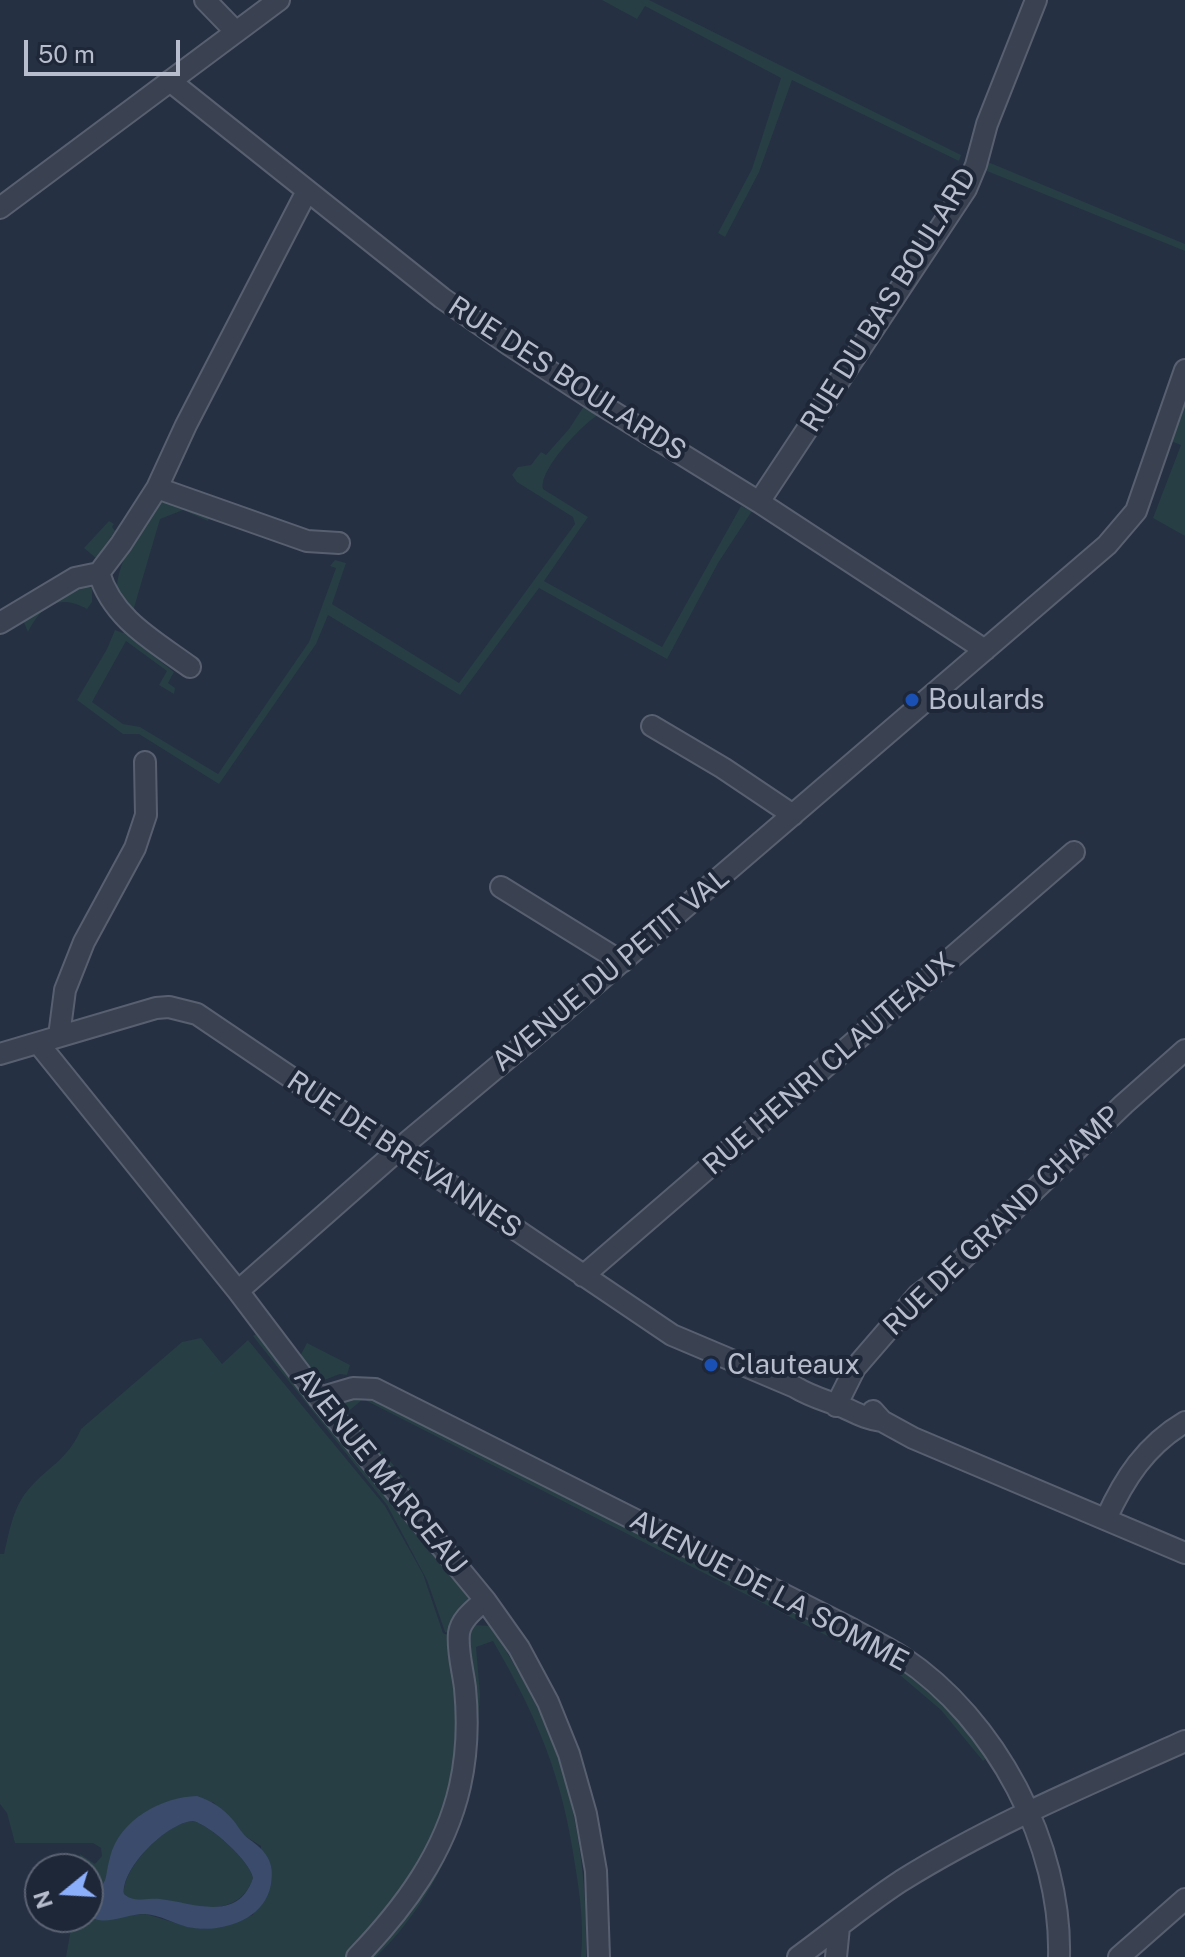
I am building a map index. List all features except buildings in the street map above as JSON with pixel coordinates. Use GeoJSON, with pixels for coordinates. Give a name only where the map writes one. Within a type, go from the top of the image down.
{"type":"FeatureCollection","features":[{"type":"Feature","properties":{"kind":"street"},"geometry":{"type":"LineString","coordinates":[[205,0],[236,32]]}},
{"type":"Feature","properties":{"kind":"street"},"geometry":{"type":"LineString","coordinates":[[0,208],[279,0]]}},
{"type":"Feature","properties":{"kind":"street","name":"RUE DU BAS BOULARD"},"geometry":{"type":"LineString","coordinates":[[759,502],[966,189],[987,124],[1036,0]]}},
{"type":"Feature","properties":{"kind":"street","name":"RUE DES BOULARDS"},"geometry":{"type":"LineString","coordinates":[[170,81],[442,298],[597,402],[759,502],[985,650]]}},
{"type":"Feature","properties":{"kind":"street"},"geometry":{"type":"LineString","coordinates":[[0,623],[75,578],[99,573],[121,544],[157,488],[186,425],[307,191]]}},
{"type":"Feature","properties":{"kind":"street","name":"AVENUE DU PETIT VAL"},"geometry":{"type":"LineString","coordinates":[[238,1291],[1096,555],[1136,511],[1185,370]]}},
{"type":"Feature","properties":{"kind":"street"},"geometry":{"type":"LineString","coordinates":[[157,488],[307,541],[339,543]]}},
{"type":"Feature","properties":{"kind":"street"},"geometry":{"type":"LineString","coordinates":[[99,573],[105,593],[125,620],[190,667]]}},
{"type":"Feature","properties":{"kind":"street"},"geometry":{"type":"LineString","coordinates":[[652,726],[793,815]]}},
{"type":"Feature","properties":{"kind":"street"},"geometry":{"type":"LineString","coordinates":[[59,1036],[65,990],[84,942],[135,848],[146,815],[145,762]]}},
{"type":"Feature","properties":{"kind":"street","name":"RUE HENRI CLAUTEAUX"},"geometry":{"type":"LineString","coordinates":[[583,1276],[1074,852]]}},
{"type":"Feature","properties":{"kind":"street"},"geometry":{"type":"LineString","coordinates":[[501,887],[622,962]]}},
{"type":"Feature","properties":{"kind":"street","name":"RUE DE BRÉVANNES"},"geometry":{"type":"LineString","coordinates":[[0,1054],[156,1008],[169,1007],[197,1014],[672,1335],[795,1387],[820,1387],[839,1399],[850,1395],[870,1406],[882,1421],[913,1438],[1185,1553]]}},
{"type":"Feature","properties":{"kind":"street","name":"AVENUE MARCEAU"},"geometry":{"type":"LineString","coordinates":[[38,1043],[238,1291],[319,1398],[485,1600],[519,1648],[548,1702],[569,1754],[586,1814],[596,1871],[599,1957]]}},
{"type":"Feature","properties":{"kind":"street","name":"RUE DE GRAND CHAMP"},"geometry":{"type":"LineString","coordinates":[[839,1399],[855,1368],[918,1295],[951,1270],[1124,1104],[1185,1050]]}},
{"type":"Feature","properties":{"kind":"street","name":"AVENUE DE LA SOMME"},"geometry":{"type":"LineString","coordinates":[[319,1398],[353,1388],[375,1389],[903,1657],[956,1703],[1007,1769],[1029,1811],[1050,1872],[1060,1932],[1059,1957]]}},
{"type":"Feature","properties":{"kind":"street"},"geometry":{"type":"LineString","coordinates":[[1106,1519],[1118,1491],[1139,1459],[1160,1439],[1185,1422]]}},
{"type":"Feature","properties":{"kind":"street"},"geometry":{"type":"LineString","coordinates":[[357,1957],[407,1900],[443,1834],[460,1786],[466,1737],[466,1697],[459,1630],[468,1615],[485,1600]]}},
{"type":"Feature","properties":{"kind":"street"},"geometry":{"type":"LineString","coordinates":[[798,1957],[900,1882],[1029,1811],[1185,1741]]}},
{"type":"Feature","properties":{"kind":"street"},"geometry":{"type":"LineString","coordinates":[[1119,1957],[1185,1899]]}},
{"type":"Feature","properties":{"kind":"street"},"geometry":{"type":"LineString","coordinates":[[836,1957],[839,1927]]}},
{"type":"Feature","properties":{"kind":"green space"},"geometry":{"type":"Polygon","coordinates":[[[602,0],[649,0],[961,155],[959,161],[792,80],[759,172],[725,237],[718,233],[752,169],[781,78],[645,6],[637,19],[602,0]]]}},
{"type":"Feature","properties":{"kind":"green space"},"geometry":{"type":"Polygon","coordinates":[[[988,162],[1185,244],[1185,251],[987,171],[988,162]]]}},
{"type":"Feature","properties":{"kind":"green space"},"geometry":{"type":"Polygon","coordinates":[[[1185,370],[1185,536],[1153,518],[1181,445],[1163,438],[1185,370]]]}},
{"type":"Feature","properties":{"kind":"green space"},"geometry":{"type":"Polygon","coordinates":[[[584,406],[599,414],[554,459],[543,489],[588,517],[544,581],[662,647],[741,506],[752,511],[718,563],[667,659],[539,588],[460,695],[328,615],[316,644],[219,784],[139,734],[123,734],[77,700],[115,630],[126,631],[129,637],[174,672],[168,683],[175,688],[174,694],[159,685],[167,671],[126,641],[92,702],[123,724],[140,727],[218,774],[309,642],[336,568],[330,566],[335,560],[346,563],[332,604],[459,683],[575,524],[573,517],[517,482],[512,475],[518,467],[531,465],[541,452],[546,455],[584,406]]]}},
{"type":"Feature","properties":{"kind":"green space"},"geometry":{"type":"Polygon","coordinates":[[[162,500],[209,518],[208,521],[183,510],[160,519],[131,618],[118,596],[119,573],[138,531],[162,500]]]}},
{"type":"Feature","properties":{"kind":"green space"},"geometry":{"type":"Polygon","coordinates":[[[109,521],[114,524],[112,527],[115,531],[103,548],[107,552],[97,559],[84,548],[109,521]]]}},
{"type":"Feature","properties":{"kind":"green space"},"geometry":{"type":"Polygon","coordinates":[[[78,584],[92,588],[92,602],[87,609],[77,604],[59,602],[45,609],[28,632],[22,618],[78,584]]]}},
{"type":"Feature","properties":{"kind":"green space"},"geometry":{"type":"Polygon","coordinates":[[[256,1334],[473,1604],[453,1635],[445,1632],[427,1580],[387,1505],[253,1336],[256,1334]]]}},
{"type":"Feature","properties":{"kind":"green space"},"geometry":{"type":"Polygon","coordinates":[[[201,1338],[222,1364],[248,1340],[385,1506],[423,1574],[443,1633],[453,1637],[461,1688],[452,1792],[435,1841],[405,1893],[352,1957],[66,1957],[70,1933],[104,1933],[104,1917],[146,1914],[204,1929],[253,1915],[261,1846],[245,1836],[213,1802],[110,1857],[104,1884],[104,1853],[101,1848],[93,1843],[15,1843],[7,1813],[0,1804],[0,1554],[4,1554],[15,1512],[28,1490],[64,1456],[81,1429],[182,1342],[201,1338]]]}},
{"type":"Feature","properties":{"kind":"green space"},"geometry":{"type":"Polygon","coordinates":[[[307,1343],[350,1365],[347,1375],[340,1374],[319,1382],[299,1358],[307,1343]]]}},
{"type":"Feature","properties":{"kind":"green space"},"geometry":{"type":"Polygon","coordinates":[[[364,1394],[867,1649],[912,1677],[952,1712],[987,1758],[983,1761],[941,1710],[894,1670],[363,1399],[345,1414],[344,1399],[364,1394]]]}},
{"type":"Feature","properties":{"kind":"green space"},"geometry":{"type":"Polygon","coordinates":[[[353,1415],[423,1502],[419,1506],[348,1418],[353,1415]]]}},
{"type":"Feature","properties":{"kind":"green space"},"geometry":{"type":"Polygon","coordinates":[[[475,1625],[491,1626],[534,1701],[559,1762],[569,1793],[581,1858],[586,1957],[581,1957],[582,1922],[570,1833],[555,1775],[523,1696],[493,1641],[476,1647],[480,1695],[477,1734],[470,1734],[464,1636],[475,1625]]]}},
{"type":"Feature","properties":{"kind":"green space"},"geometry":{"type":"Polygon","coordinates":[[[467,1803],[442,1866],[419,1905],[376,1957],[368,1957],[458,1806],[467,1803]]]}},
{"type":"Feature","properties":{"kind":"green space"},"geometry":{"type":"Polygon","coordinates":[[[193,1821],[219,1836],[245,1862],[253,1878],[244,1894],[232,1903],[201,1907],[132,1900],[124,1894],[130,1872],[148,1848],[171,1829],[193,1821]]]}},
{"type":"Feature","properties":{"kind":"water"},"geometry":{"type":"Polygon","coordinates":[[[197,1796],[208,1800],[229,1816],[264,1853],[270,1863],[271,1884],[267,1897],[250,1916],[226,1926],[200,1929],[145,1914],[104,1920],[104,1882],[115,1844],[133,1821],[170,1801],[197,1796]],[[193,1821],[171,1829],[159,1838],[130,1872],[124,1894],[136,1899],[160,1899],[214,1907],[237,1901],[253,1878],[245,1862],[209,1829],[193,1821]]]}},
{"type":"Feature","properties":{"kind":"place","name":"Boulards"},"geometry":{"type":"Point","coordinates":[912,700]}},
{"type":"Feature","properties":{"kind":"place","name":"Clauteaux"},"geometry":{"type":"Point","coordinates":[711,1365]}}]}
